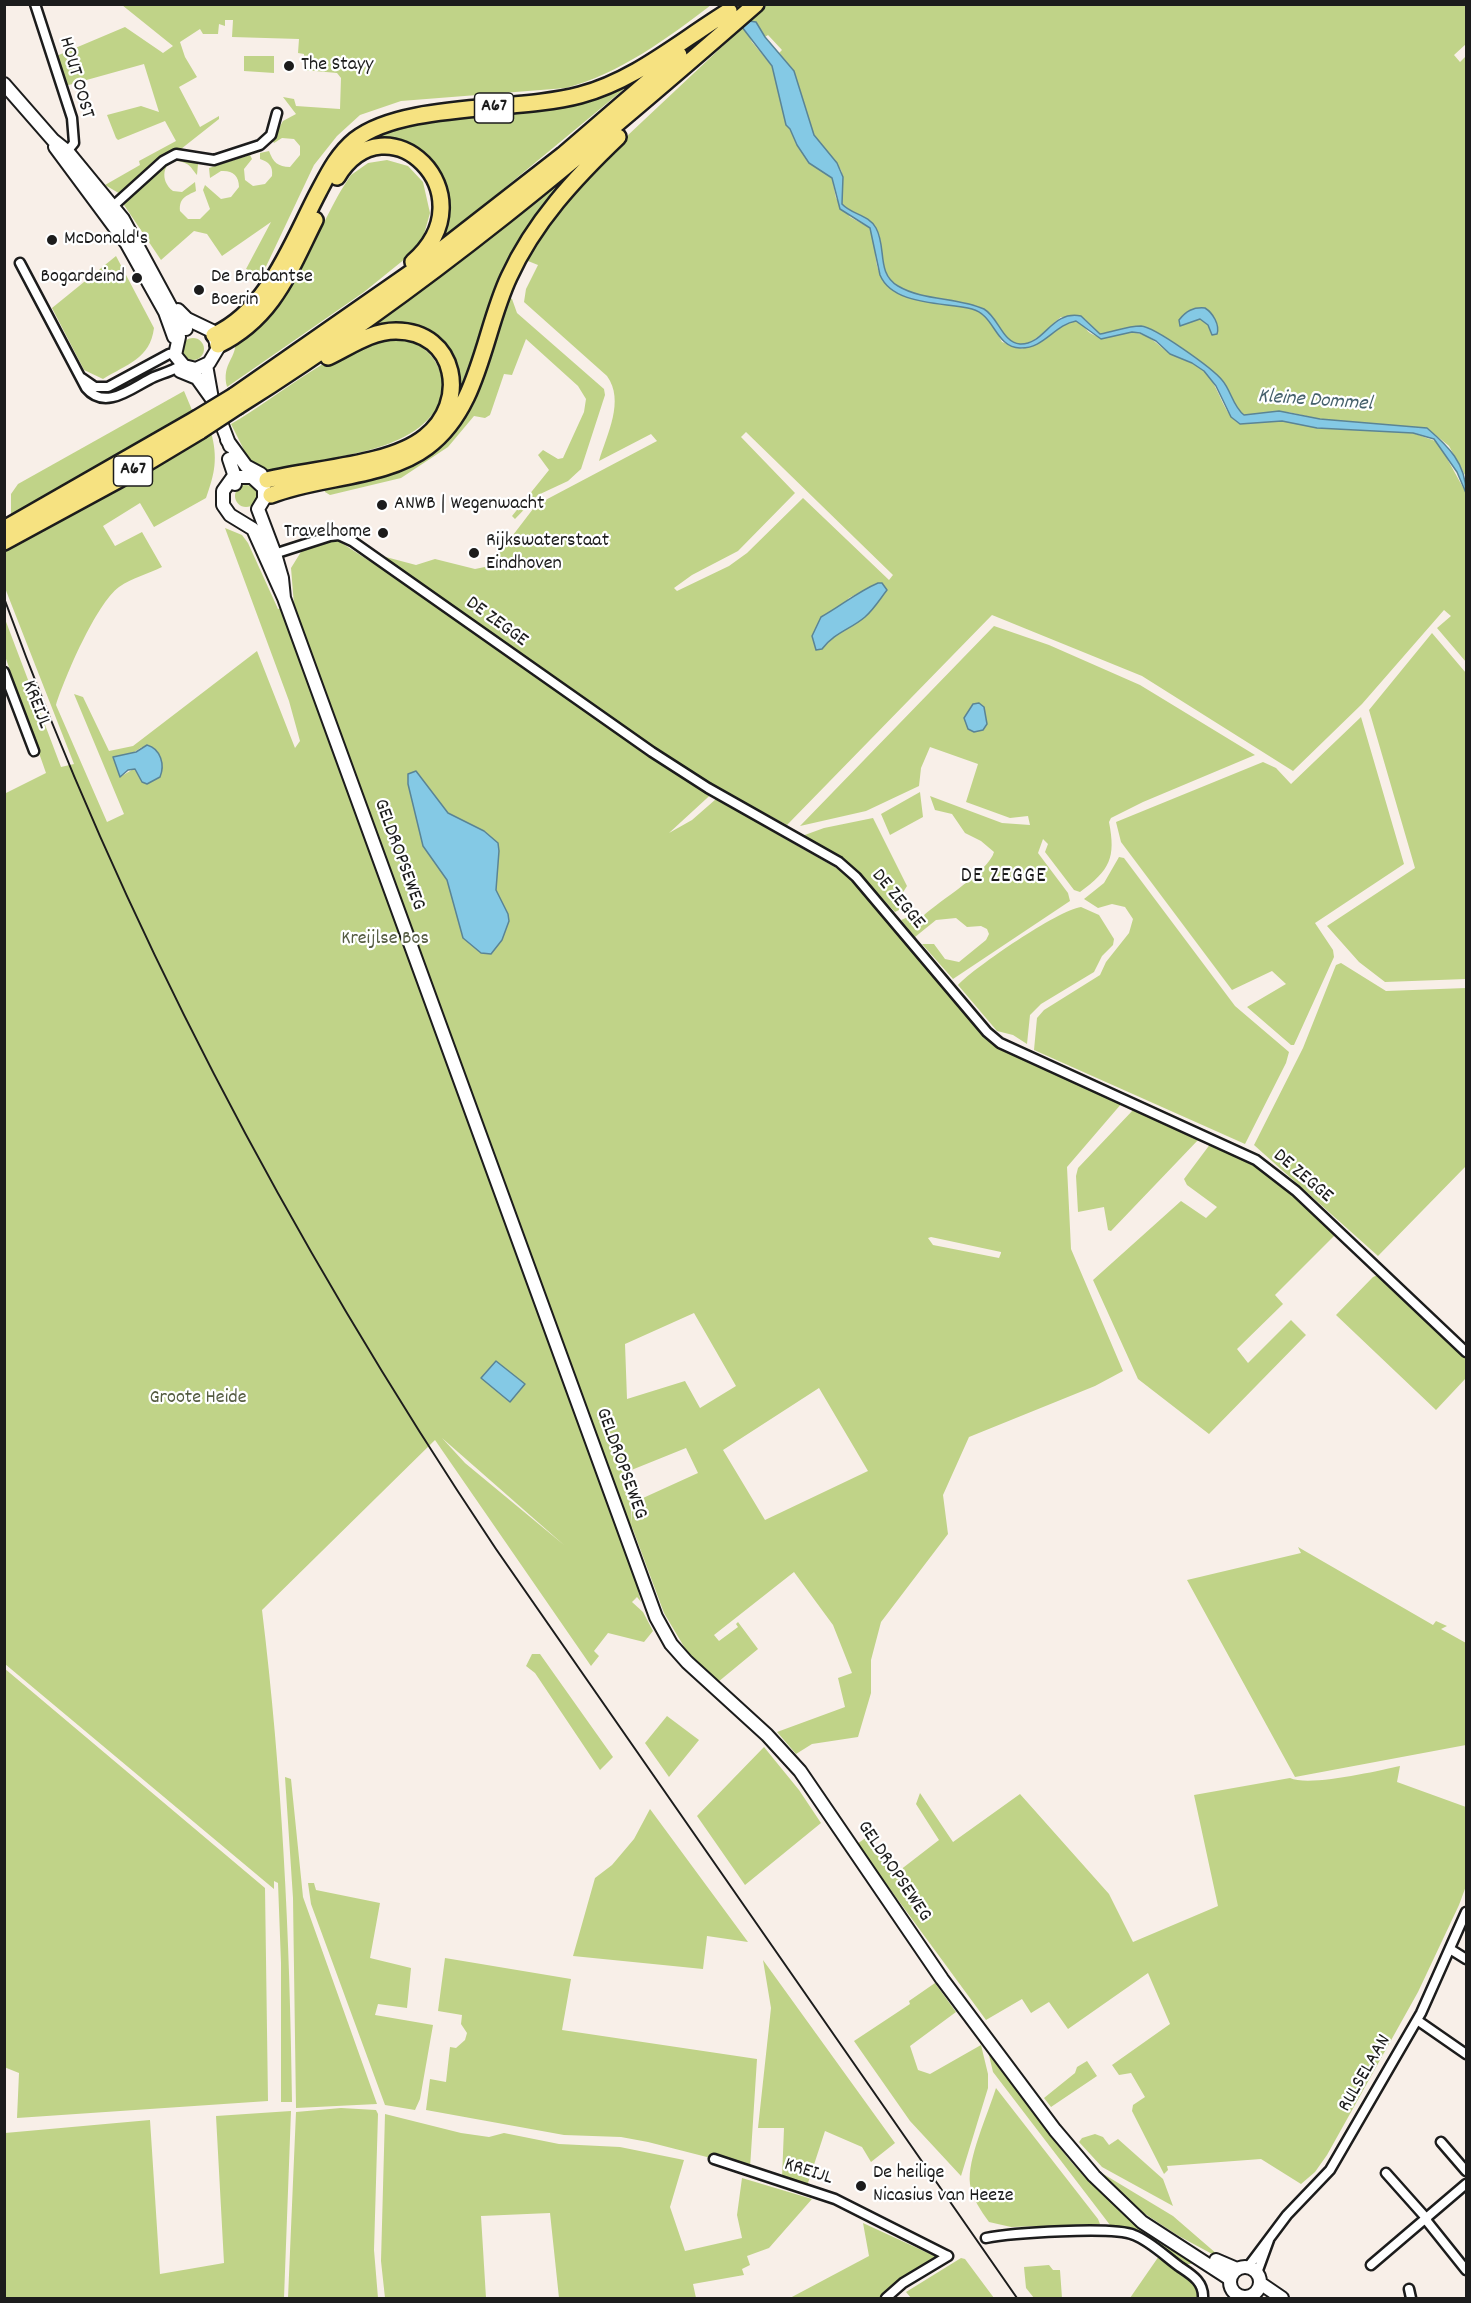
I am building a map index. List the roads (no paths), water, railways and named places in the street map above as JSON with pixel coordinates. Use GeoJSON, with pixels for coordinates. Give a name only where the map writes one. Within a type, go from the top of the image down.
{"type":"FeatureCollection","features":[{"type":"Feature","properties":{"kind":"highway","name":"A67"},"geometry":{"type":"LineString","coordinates":[[280,380],[382,310],[513,211],[672,77],[740,10]]}},
{"type":"Feature","properties":{"kind":"highway","name":"A67"},"geometry":{"type":"LineString","coordinates":[[4,542],[29,523],[236,401],[365,307],[563,155],[740,10]]}},
{"type":"Feature","properties":{"kind":"highway","name":"A67"},"geometry":{"type":"LineString","coordinates":[[213,337],[240,318],[262,295],[335,162],[364,134],[402,118],[555,101],[594,91],[644,68],[740,10]]}},
{"type":"Feature","properties":{"kind":"highway","name":"A67"},"geometry":{"type":"LineString","coordinates":[[267,486],[318,481],[394,465],[427,448],[447,429],[468,393],[509,276],[537,229],[566,189],[654,101],[672,77]]}},
{"type":"Feature","properties":{"kind":"highway","name":"A67"},"geometry":{"type":"LineString","coordinates":[[213,337],[252,324],[273,300],[344,166],[365,151],[392,147],[411,153],[429,167],[439,188],[440,220],[431,242],[421,255],[365,307]]}},
{"type":"Feature","properties":{"kind":"highway","name":"A67"},"geometry":{"type":"LineString","coordinates":[[236,401],[368,336],[400,331],[419,336],[435,346],[448,364],[453,383],[450,403],[443,418],[412,446],[385,456],[286,477],[267,486]]}},
{"type":"Feature","properties":{"kind":"highway","name":"A67"},"geometry":{"type":"LineString","coordinates":[[4,529],[29,523]]}},
{"type":"Feature","properties":{"kind":"main road"},"geometry":{"type":"LineString","coordinates":[[4,84],[109,209],[127,244],[170,310],[176,315],[183,330],[175,350],[174,362],[200,369],[210,383],[212,399]]}},
{"type":"Feature","properties":{"kind":"main road"},"geometry":{"type":"LineString","coordinates":[[183,330],[213,337],[215,356],[200,369]]}},
{"type":"Feature","properties":{"kind":"main road"},"geometry":{"type":"LineString","coordinates":[[200,369],[240,475]]}},
{"type":"Feature","properties":{"kind":"main road"},"geometry":{"type":"LineString","coordinates":[[227,440],[229,459],[240,475],[267,486],[261,512],[268,534],[270,556]]}},
{"type":"Feature","properties":{"kind":"main road"},"geometry":{"type":"LineString","coordinates":[[240,475],[228,494],[226,505],[230,515],[247,523],[253,529],[270,556]]}},
{"type":"Feature","properties":{"kind":"main road"},"geometry":{"type":"LineString","coordinates":[[226,505],[242,515],[261,512]]}},
{"type":"Feature","properties":{"kind":"main road","name":"GELDROPSEWEG"},"geometry":{"type":"LineString","coordinates":[[270,556],[656,1617],[671,1644],[687,1662],[767,1735],[800,1771],[942,1979],[1055,2130],[1094,2176],[1137,2216],[1227,2266],[1244,2285],[1266,2298]]}},
{"type":"Feature","properties":{"kind":"main road","name":"GELDROPSEWEG"},"geometry":{"type":"LineString","coordinates":[[1244,2285],[1282,2298]]}},
{"type":"Feature","properties":{"kind":"street","name":"HOUT OOST"},"geometry":{"type":"LineString","coordinates":[[35,4],[72,118],[74,143],[65,154]]}},
{"type":"Feature","properties":{"kind":"street"},"geometry":{"type":"LineString","coordinates":[[109,209],[163,162],[176,154],[214,160],[260,145],[271,135],[277,113]]}},
{"type":"Feature","properties":{"kind":"street"},"geometry":{"type":"LineString","coordinates":[[20,262],[91,394],[107,398],[116,397],[157,375],[174,362]]}},
{"type":"Feature","properties":{"kind":"street"},"geometry":{"type":"LineString","coordinates":[[81,378],[95,387],[108,387],[174,362]]}},
{"type":"Feature","properties":{"kind":"street","name":"DE ZEGGE"},"geometry":{"type":"LineString","coordinates":[[270,556],[330,536],[347,538],[652,752],[708,788],[838,862],[860,881],[987,1032],[1000,1043],[1256,1160],[1304,1199],[1467,1352]]}},
{"type":"Feature","properties":{"kind":"street","name":"KREIJL"},"geometry":{"type":"LineString","coordinates":[[4,672],[34,751]]}},
{"type":"Feature","properties":{"kind":"street","name":"RULSELAAN"},"geometry":{"type":"LineString","coordinates":[[1244,2285],[1270,2237],[1287,2215],[1330,2170],[1417,2020],[1467,1912]]}},
{"type":"Feature","properties":{"kind":"street"},"geometry":{"type":"LineString","coordinates":[[1450,1949],[1467,1959]]}},
{"type":"Feature","properties":{"kind":"street"},"geometry":{"type":"LineString","coordinates":[[1417,2020],[1467,2054]]}},
{"type":"Feature","properties":{"kind":"street"},"geometry":{"type":"LineString","coordinates":[[1441,2142],[1467,2171]]}},
{"type":"Feature","properties":{"kind":"street","name":"KREIJL"},"geometry":{"type":"LineString","coordinates":[[714,2159],[835,2199],[948,2256],[903,2283],[886,2298]]}},
{"type":"Feature","properties":{"kind":"street"},"geometry":{"type":"LineString","coordinates":[[1386,2173],[1427,2219],[1467,2270]]}},
{"type":"Feature","properties":{"kind":"street"},"geometry":{"type":"LineString","coordinates":[[1371,2265],[1466,2186]]}},
{"type":"Feature","properties":{"kind":"street"},"geometry":{"type":"LineString","coordinates":[[986,2238],[1018,2234],[1111,2232],[1133,2234],[1196,2279],[1203,2292],[1203,2298]]}},
{"type":"Feature","properties":{"kind":"street"},"geometry":{"type":"LineString","coordinates":[[1409,2289],[1411,2298]]}},
{"type":"Feature","properties":{"kind":"water"},"geometry":{"type":"Polygon","coordinates":[[[725,5],[734,5],[749,21],[756,22],[765,37],[794,71],[814,135],[837,163],[843,177],[842,204],[873,223],[881,244],[884,267],[891,281],[898,286],[929,297],[963,302],[984,309],[1009,339],[1020,344],[1029,343],[1055,322],[1071,316],[1081,316],[1100,334],[1136,326],[1148,328],[1183,349],[1216,374],[1225,384],[1237,408],[1244,415],[1279,411],[1320,419],[1427,428],[1449,449],[1459,464],[1466,493],[1457,472],[1434,439],[1413,433],[1317,428],[1282,421],[1240,424],[1231,417],[1216,386],[1204,371],[1170,354],[1156,341],[1140,333],[1132,332],[1101,339],[1076,321],[1061,327],[1036,345],[1020,348],[1005,342],[980,312],[907,298],[896,292],[880,275],[870,228],[840,209],[832,178],[809,163],[797,145],[786,125],[772,66],[725,5]]]}},
{"type":"Feature","properties":{"kind":"water"},"geometry":{"type":"Polygon","coordinates":[[[1205,308],[1215,320],[1218,327],[1217,334],[1212,335],[1208,325],[1200,319],[1180,326],[1179,320],[1187,312],[1205,308]]]}},
{"type":"Feature","properties":{"kind":"water"},"geometry":{"type":"Polygon","coordinates":[[[878,583],[882,583],[887,590],[871,611],[822,649],[816,650],[812,636],[821,617],[878,583]]]}},
{"type":"Feature","properties":{"kind":"water"},"geometry":{"type":"Polygon","coordinates":[[[979,703],[984,707],[987,724],[983,730],[974,732],[968,729],[964,718],[973,704],[979,703]]]}},
{"type":"Feature","properties":{"kind":"water"},"geometry":{"type":"Polygon","coordinates":[[[147,745],[156,750],[161,758],[160,777],[147,784],[142,782],[135,769],[128,770],[120,777],[113,757],[136,752],[147,745]]]}},
{"type":"Feature","properties":{"kind":"water"},"geometry":{"type":"Polygon","coordinates":[[[416,771],[448,813],[484,831],[498,843],[496,890],[509,921],[502,940],[491,954],[481,953],[463,938],[447,880],[423,846],[408,784],[408,774],[416,771]]]}},
{"type":"Feature","properties":{"kind":"water"},"geometry":{"type":"Polygon","coordinates":[[[496,1361],[525,1384],[510,1402],[481,1378],[496,1361]]]}},
{"type":"Feature","properties":{"kind":"railway"},"geometry":{"type":"LineString","coordinates":[[4,598],[52,723],[161,969],[285,1206],[352,1322],[496,1549],[1017,2298]]}},
{"type":"Feature","properties":{"kind":"place","name":"The Stayy"},"geometry":{"type":"Point","coordinates":[289,66]}},
{"type":"Feature","properties":{"kind":"place","name":"McDonald's"},"geometry":{"type":"Point","coordinates":[52,240]}},
{"type":"Feature","properties":{"kind":"place","name":"Bogardeind"},"geometry":{"type":"Point","coordinates":[137,278]}},
{"type":"Feature","properties":{"kind":"place","name":"De Brabantse Boerin"},"geometry":{"type":"Point","coordinates":[199,290]}},
{"type":"Feature","properties":{"kind":"place","name":"ANWB | Wegenwacht"},"geometry":{"type":"Point","coordinates":[382,505]}},
{"type":"Feature","properties":{"kind":"place","name":"Travelhome"},"geometry":{"type":"Point","coordinates":[383,533]}},
{"type":"Feature","properties":{"kind":"place","name":"Rijkswaterstaat Eindhoven"},"geometry":{"type":"Point","coordinates":[474,553]}},
{"type":"Feature","properties":{"kind":"place","name":"De heilige Nicasius van Heeze"},"geometry":{"type":"Point","coordinates":[861,2186]}},
{"type":"Feature","properties":{"kind":"district","name":"DE ZEGGE"},"geometry":{"type":"Point","coordinates":[1004,878]}},
{"type":"Feature","properties":{"kind":"water label","name":"Kleine Dommel"},"geometry":{"type":"Point","coordinates":[1315,402]}},
{"type":"Feature","properties":{"kind":"park label","name":"Kreijlse Bos"},"geometry":{"type":"Point","coordinates":[385,940]}},
{"type":"Feature","properties":{"kind":"park label","name":"Groote Heide"},"geometry":{"type":"Point","coordinates":[198,1399]}}]}
